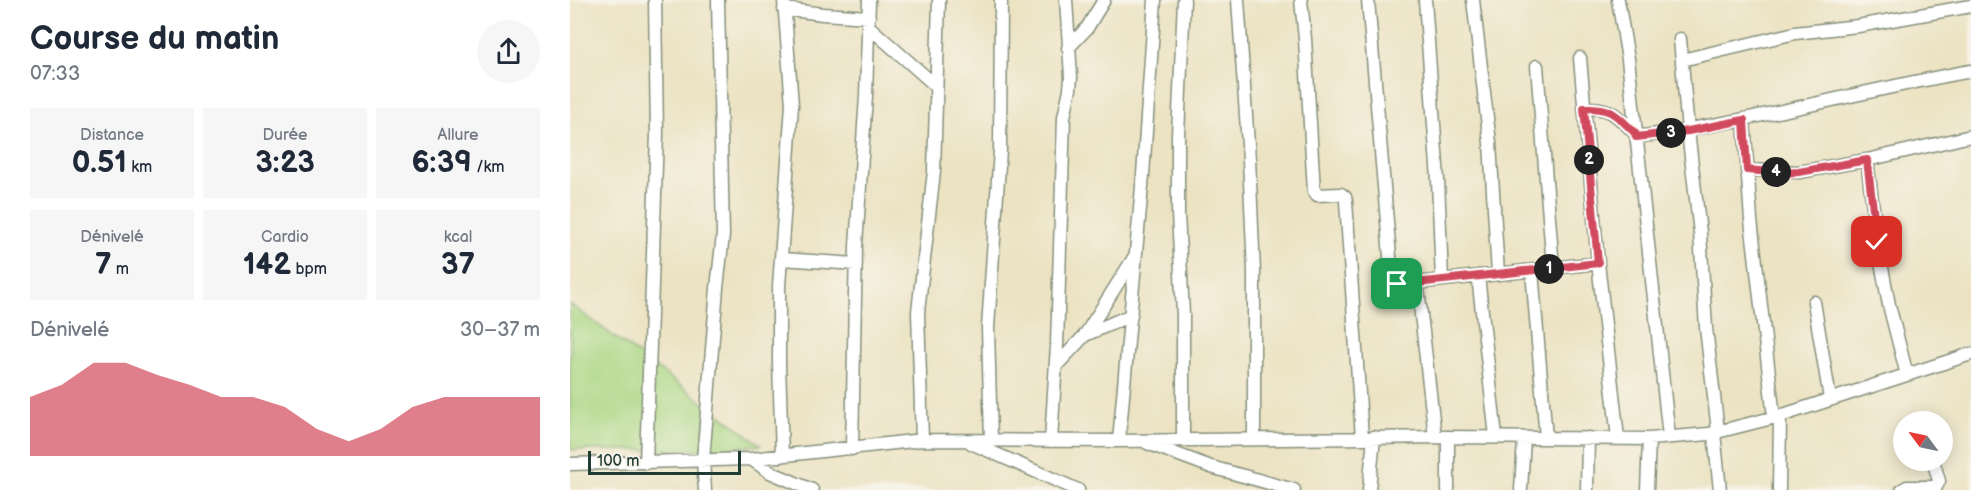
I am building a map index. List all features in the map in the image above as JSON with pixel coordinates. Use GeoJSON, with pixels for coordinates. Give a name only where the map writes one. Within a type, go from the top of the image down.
{"type":"FeatureCollection","features":[{"type":"Feature","properties":{"kind":"street"},"geometry":{"type":"LineString","coordinates":[[646,463],[657,134],[655,0]]}},
{"type":"Feature","properties":{"kind":"street"},"geometry":{"type":"LineString","coordinates":[[705,490],[703,460],[723,226],[718,0]]}},
{"type":"Feature","properties":{"kind":"street"},"geometry":{"type":"LineString","coordinates":[[852,449],[856,264],[869,0]]}},
{"type":"Feature","properties":{"kind":"street"},"geometry":{"type":"LineString","coordinates":[[922,440],[918,312],[934,171],[939,0]]}},
{"type":"Feature","properties":{"kind":"street"},"geometry":{"type":"LineString","coordinates":[[991,441],[988,328],[1000,150],[1001,0]]}},
{"type":"Feature","properties":{"kind":"street"},"geometry":{"type":"LineString","coordinates":[[1051,441],[1056,366],[1064,117],[1070,89],[1066,0]]}},
{"type":"Feature","properties":{"kind":"street"},"geometry":{"type":"LineString","coordinates":[[1068,48],[1083,34],[1104,0]]}},
{"type":"Feature","properties":{"kind":"street"},"geometry":{"type":"LineString","coordinates":[[1119,441],[1136,255],[1155,0]]}},
{"type":"Feature","properties":{"kind":"street"},"geometry":{"type":"LineString","coordinates":[[1183,440],[1183,315],[1178,191],[1184,0]]}},
{"type":"Feature","properties":{"kind":"street"},"geometry":{"type":"LineString","coordinates":[[1238,0],[1254,272],[1254,439]]}},
{"type":"Feature","properties":{"kind":"street"},"geometry":{"type":"LineString","coordinates":[[1301,0],[1314,191],[1317,195],[1341,194],[1346,201],[1368,437],[1369,490]]}},
{"type":"Feature","properties":{"kind":"street"},"geometry":{"type":"LineString","coordinates":[[1368,0],[1392,280],[1397,284],[1416,283],[1598,263]]}},
{"type":"Feature","properties":{"kind":"street"},"geometry":{"type":"LineString","coordinates":[[1425,0],[1438,180],[1442,280]]}},
{"type":"Feature","properties":{"kind":"street"},"geometry":{"type":"LineString","coordinates":[[1473,0],[1490,143],[1498,274]]}},
{"type":"Feature","properties":{"kind":"street"},"geometry":{"type":"LineString","coordinates":[[1618,0],[1628,59],[1669,437]]}},
{"type":"Feature","properties":{"kind":"street"},"geometry":{"type":"LineString","coordinates":[[782,456],[778,363],[792,105],[784,4],[823,14],[869,21],[936,86]]}},
{"type":"Feature","properties":{"kind":"street"},"geometry":{"type":"LineString","coordinates":[[1682,60],[1795,33],[1858,26],[1971,6]]}},
{"type":"Feature","properties":{"kind":"street"},"geometry":{"type":"LineString","coordinates":[[1680,39],[1700,233],[1720,490]]}},
{"type":"Feature","properties":{"kind":"street"},"geometry":{"type":"LineString","coordinates":[[1580,58],[1598,263],[1618,438]]}},
{"type":"Feature","properties":{"kind":"street"},"geometry":{"type":"LineString","coordinates":[[1537,66],[1552,268]]}},
{"type":"Feature","properties":{"kind":"street"},"geometry":{"type":"LineString","coordinates":[[1636,135],[1688,131],[1971,71]]}},
{"type":"Feature","properties":{"kind":"street"},"geometry":{"type":"LineString","coordinates":[[1584,108],[1604,108],[1613,111],[1636,135]]}},
{"type":"Feature","properties":{"kind":"street"},"geometry":{"type":"LineString","coordinates":[[1744,120],[1747,170],[1777,417],[1779,490]]}},
{"type":"Feature","properties":{"kind":"street"},"geometry":{"type":"LineString","coordinates":[[1747,170],[1799,172],[1867,160],[1971,136]]}},
{"type":"Feature","properties":{"kind":"street"},"geometry":{"type":"LineString","coordinates":[[1867,160],[1877,242],[1889,305],[1907,375]]}},
{"type":"Feature","properties":{"kind":"street"},"geometry":{"type":"LineString","coordinates":[[1056,366],[1085,335],[1136,255]]}},
{"type":"Feature","properties":{"kind":"street"},"geometry":{"type":"LineString","coordinates":[[782,259],[856,264]]}},
{"type":"Feature","properties":{"kind":"street"},"geometry":{"type":"LineString","coordinates":[[1532,270],[1546,438]]}},
{"type":"Feature","properties":{"kind":"street"},"geometry":{"type":"LineString","coordinates":[[1478,276],[1496,437]]}},
{"type":"Feature","properties":{"kind":"street"},"geometry":{"type":"LineString","coordinates":[[1416,283],[1442,437],[1448,490]]}},
{"type":"Feature","properties":{"kind":"street"},"geometry":{"type":"LineString","coordinates":[[1814,302],[1830,399]]}},
{"type":"Feature","properties":{"kind":"street"},"geometry":{"type":"LineString","coordinates":[[1085,335],[1131,315]]}},
{"type":"Feature","properties":{"kind":"street"},"geometry":{"type":"LineString","coordinates":[[570,464],[751,459],[922,440],[1119,441],[1368,437],[1649,439],[1716,432],[1777,417],[1971,354]]}},
{"type":"Feature","properties":{"kind":"street"},"geometry":{"type":"LineString","coordinates":[[1521,490],[1524,438]]}},
{"type":"Feature","properties":{"kind":"street"},"geometry":{"type":"LineString","coordinates":[[1587,490],[1588,438]]}},
{"type":"Feature","properties":{"kind":"street"},"geometry":{"type":"LineString","coordinates":[[1647,490],[1649,439]]}},
{"type":"Feature","properties":{"kind":"street"},"geometry":{"type":"LineString","coordinates":[[964,440],[1078,490]]}},
{"type":"Feature","properties":{"kind":"street"},"geometry":{"type":"LineString","coordinates":[[1140,440],[1211,467],[1294,490]]}},
{"type":"Feature","properties":{"kind":"street"},"geometry":{"type":"LineString","coordinates":[[751,459],[770,472],[812,490]]}},
{"type":"Feature","properties":{"kind":"street"},"geometry":{"type":"LineString","coordinates":[[1902,490],[1907,486],[1936,487],[1938,481],[1936,471]]}},
{"type":"Feature","properties":{"kind":"green space"},"geometry":{"type":"Polygon","coordinates":[[[570,304],[761,445],[713,450],[570,450],[570,304]]]}},
{"type":"Feature","properties":{"kind":"route"},"geometry":{"type":"LineString","coordinates":[[1397,284],[1598,263],[1584,108],[1604,108],[1613,111],[1635,133],[1636,137],[1688,131],[1744,120],[1747,170],[1799,172],[1867,160],[1877,242]]}}]}
